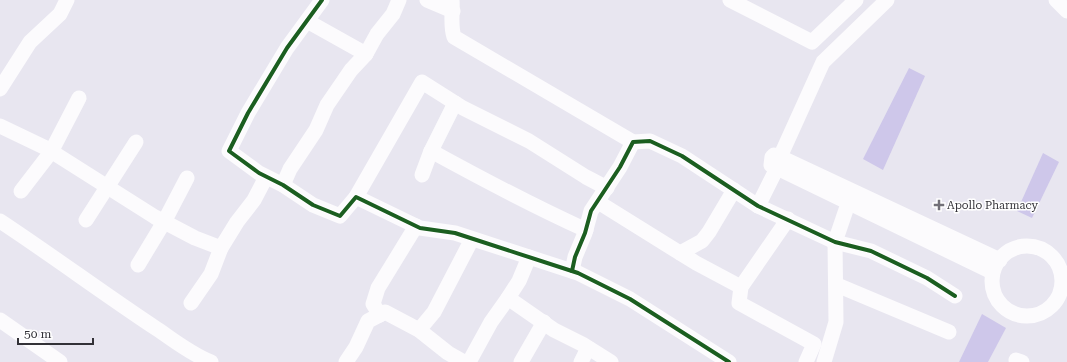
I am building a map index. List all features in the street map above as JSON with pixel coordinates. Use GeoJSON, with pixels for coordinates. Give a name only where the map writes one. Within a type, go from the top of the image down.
{"type":"FeatureCollection","features":[{"type":"Feature","properties":{"kind":"street"},"geometry":{"type":"LineString","coordinates":[[0,89],[30,42],[60,14],[67,0]]}},
{"type":"Feature","properties":{"kind":"street"},"geometry":{"type":"LineString","coordinates":[[322,0],[287,48],[248,113],[229,151],[266,177],[283,185],[313,205],[340,216],[356,198],[422,82],[507,132],[529,141],[586,177],[607,188]]}},
{"type":"Feature","properties":{"kind":"street"},"geometry":{"type":"LineString","coordinates":[[283,185],[290,169],[316,130],[327,106],[351,70],[366,54],[377,34],[393,14],[399,0]]}},
{"type":"Feature","properties":{"kind":"street"},"geometry":{"type":"LineString","coordinates":[[427,0],[452,6],[451,27],[454,37],[462,44],[633,142],[650,141],[682,156],[758,206],[835,242],[871,251],[927,278],[955,296]]}},
{"type":"Feature","properties":{"kind":"street"},"geometry":{"type":"LineString","coordinates":[[730,0],[812,42],[856,0]]}},
{"type":"Feature","properties":{"kind":"street"},"geometry":{"type":"LineString","coordinates":[[758,206],[779,163],[823,62],[887,0]]}},
{"type":"Feature","properties":{"kind":"street"},"geometry":{"type":"LineString","coordinates":[[1056,0],[1067,11]]}},
{"type":"Feature","properties":{"kind":"street"},"geometry":{"type":"LineString","coordinates":[[307,21],[366,54]]}},
{"type":"Feature","properties":{"kind":"street"},"geometry":{"type":"LineString","coordinates":[[21,191],[51,152],[80,98]]}},
{"type":"Feature","properties":{"kind":"street"},"geometry":{"type":"LineString","coordinates":[[422,174],[431,151],[455,102]]}},
{"type":"Feature","properties":{"kind":"street"},"geometry":{"type":"LineString","coordinates":[[0,126],[51,152],[164,222],[194,238],[222,248]]}},
{"type":"Feature","properties":{"kind":"street"},"geometry":{"type":"LineString","coordinates":[[86,220],[136,142]]}},
{"type":"Feature","properties":{"kind":"street"},"geometry":{"type":"LineString","coordinates":[[572,271],[575,257],[586,230],[591,211],[607,188],[633,142]]}},
{"type":"Feature","properties":{"kind":"street"},"geometry":{"type":"LineString","coordinates":[[431,151],[510,195],[534,204],[553,215],[586,230]]}},
{"type":"Feature","properties":{"kind":"street"},"geometry":{"type":"LineString","coordinates":[[779,163],[996,266]]}},
{"type":"Feature","properties":{"kind":"street"},"geometry":{"type":"LineString","coordinates":[[191,303],[211,274],[222,248],[237,222],[254,200],[266,177]]}},
{"type":"Feature","properties":{"kind":"street"},"geometry":{"type":"LineString","coordinates":[[138,265],[164,222],[187,178]]}},
{"type":"Feature","properties":{"kind":"street"},"geometry":{"type":"LineString","coordinates":[[680,253],[702,241],[734,190]]}},
{"type":"Feature","properties":{"kind":"street"},"geometry":{"type":"LineString","coordinates":[[824,362],[836,322],[837,285],[835,242],[850,196]]}},
{"type":"Feature","properties":{"kind":"street"},"geometry":{"type":"LineString","coordinates":[[356,198],[416,226],[455,233],[572,271],[630,299],[728,362]]}},
{"type":"Feature","properties":{"kind":"street"},"geometry":{"type":"LineString","coordinates":[[598,202],[680,253],[741,287]]}},
{"type":"Feature","properties":{"kind":"street"},"geometry":{"type":"LineString","coordinates":[[788,219],[741,287],[739,303],[814,344],[830,342]]}},
{"type":"Feature","properties":{"kind":"street"},"geometry":{"type":"LineString","coordinates":[[0,221],[70,268],[193,355],[211,362]]}},
{"type":"Feature","properties":{"kind":"street"},"geometry":{"type":"LineString","coordinates":[[380,315],[372,304],[378,288],[416,226]]}},
{"type":"Feature","properties":{"kind":"street"},"geometry":{"type":"LineString","coordinates":[[420,330],[434,312],[472,239]]}},
{"type":"Feature","properties":{"kind":"street"},"geometry":{"type":"LineString","coordinates":[[1022,246],[1038,247],[1052,254],[1060,267],[1065,284],[1062,301],[1033,316],[1017,315],[1003,307],[994,294],[996,266],[1007,251],[1022,246]]}},
{"type":"Feature","properties":{"kind":"street"},"geometry":{"type":"LineString","coordinates":[[469,362],[491,322],[519,281],[529,257]]}},
{"type":"Feature","properties":{"kind":"street"},"geometry":{"type":"LineString","coordinates":[[837,285],[949,332]]}},
{"type":"Feature","properties":{"kind":"street"},"geometry":{"type":"LineString","coordinates":[[508,298],[544,322],[611,362]]}},
{"type":"Feature","properties":{"kind":"street"},"geometry":{"type":"LineString","coordinates":[[346,362],[356,347],[368,321],[385,312],[420,330],[448,353],[464,362]]}},
{"type":"Feature","properties":{"kind":"street"},"geometry":{"type":"LineString","coordinates":[[0,320],[60,362]]}},
{"type":"Feature","properties":{"kind":"street"},"geometry":{"type":"LineString","coordinates":[[521,362],[544,322]]}},
{"type":"Feature","properties":{"kind":"street"},"geometry":{"type":"LineString","coordinates":[[806,362],[814,344]]}},
{"type":"Feature","properties":{"kind":"street"},"geometry":{"type":"LineString","coordinates":[[580,362],[588,348]]}},
{"type":"Feature","properties":{"kind":"shaded area"},"geometry":{"type":"Polygon","coordinates":[[[909,68],[925,76],[883,170],[863,159],[909,68]]]}},
{"type":"Feature","properties":{"kind":"shaded area"},"geometry":{"type":"Polygon","coordinates":[[[1043,153],[1059,162],[1032,218],[1017,211],[1043,153]]]}},
{"type":"Feature","properties":{"kind":"shaded area"},"geometry":{"type":"Polygon","coordinates":[[[982,314],[1006,328],[988,362],[959,362],[982,314]]]}},
{"type":"Feature","properties":{"kind":"cycle path"},"geometry":{"type":"LineString","coordinates":[[322,0],[287,48],[248,113],[229,151],[259,173],[283,185],[313,205],[340,216],[356,197],[420,228],[455,233],[578,273],[630,299],[729,362]]}},
{"type":"Feature","properties":{"kind":"cycle path"},"geometry":{"type":"LineString","coordinates":[[572,271],[575,257],[585,233],[591,211],[620,167],[633,142],[650,141],[682,156],[758,206],[835,242],[871,251],[927,278],[955,296]]}},
{"type":"Feature","properties":{"kind":"place","name":"Apollo Pharmacy"},"geometry":{"type":"Point","coordinates":[939,205]}}]}
